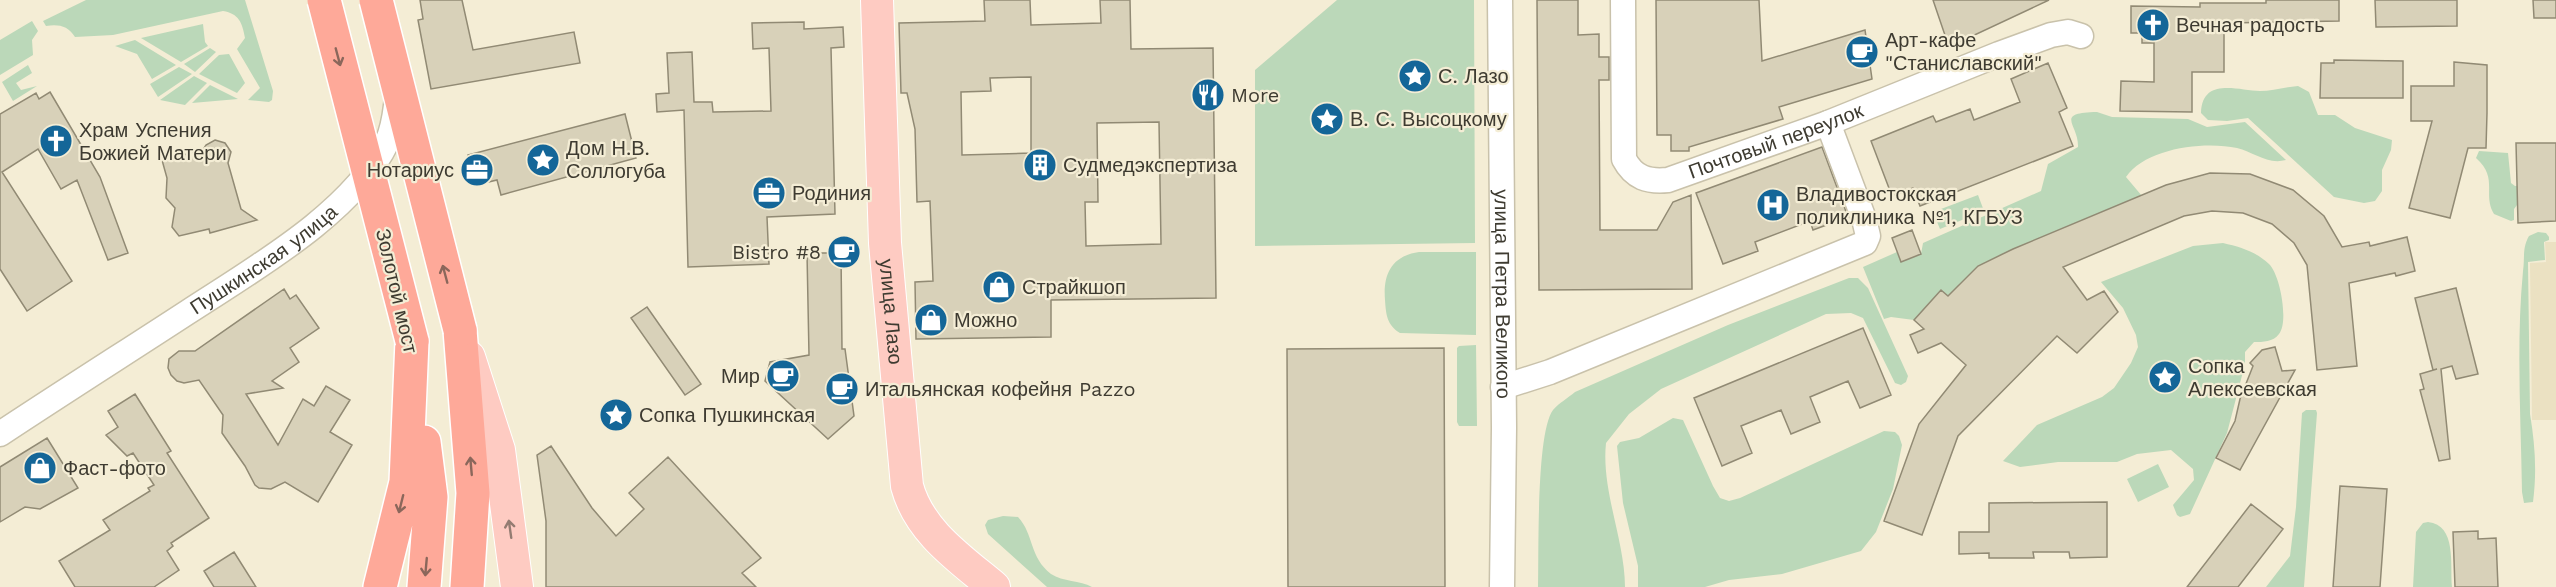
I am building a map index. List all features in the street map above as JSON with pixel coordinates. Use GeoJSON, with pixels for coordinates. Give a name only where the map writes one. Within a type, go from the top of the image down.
{"type":"FeatureCollection","features":[{"type":"Feature","properties":{"kind":"highway","name":"Золотой мост"},"geometry":{"type":"LineString","coordinates":[[324,0],[412,341],[430,497],[424,587]]}},
{"type":"Feature","properties":{"kind":"highway"},"geometry":{"type":"LineString","coordinates":[[376,0],[460,330],[473,493],[467,587]]}},
{"type":"Feature","properties":{"kind":"highway"},"geometry":{"type":"LineString","coordinates":[[380,587],[406,482],[412,341]]}},
{"type":"Feature","properties":{"kind":"main road","name":"улица Лазо"},"geometry":{"type":"LineString","coordinates":[[877,0],[885,243],[906,486],[911,502],[924,525],[963,562],[994,587]]}},
{"type":"Feature","properties":{"kind":"main road"},"geometry":{"type":"LineString","coordinates":[[460,330],[499,450],[517,587]]}},
{"type":"Feature","properties":{"kind":"street","name":"Пушкинская улица"},"geometry":{"type":"LineString","coordinates":[[0,434],[296,241],[363,177],[388,141],[395,120],[398,84],[393,0]]}},
{"type":"Feature","properties":{"kind":"street","name":"улица Петра Великого"},"geometry":{"type":"LineString","coordinates":[[1500,0],[1502,587]]}},
{"type":"Feature","properties":{"kind":"street","name":"Почтовый переулок"},"geometry":{"type":"LineString","coordinates":[[1623,0],[1624,159],[1634,175],[1654,181],[1668,180],[1828,123],[2051,35],[2068,32],[2081,36]]}},
{"type":"Feature","properties":{"kind":"street"},"geometry":{"type":"LineString","coordinates":[[1503,387],[1540,375],[1865,243],[1868,236],[1864,219],[1828,123]]}},
{"type":"Feature","properties":{"kind":"shaded area"},"geometry":{"type":"Polygon","coordinates":[[[2545,242],[2556,242],[2556,420],[2532,420],[2530,263],[2546,262],[2545,242]]]}},
{"type":"Feature","properties":{"kind":"green space"},"geometry":{"type":"Polygon","coordinates":[[[86,0],[245,0],[273,91],[272,100],[269,102],[248,100],[260,88],[237,49],[245,38],[241,23],[233,14],[223,11],[113,35],[75,37],[66,28],[55,25],[46,26],[43,21],[86,0]]]}},
{"type":"Feature","properties":{"kind":"green space"},"geometry":{"type":"Polygon","coordinates":[[[1337,0],[1474,0],[1475,243],[1255,246],[1255,70],[1337,0]]]}},
{"type":"Feature","properties":{"kind":"green space"},"geometry":{"type":"Polygon","coordinates":[[[32,21],[38,31],[32,40],[33,55],[0,75],[0,40],[32,21]]]}},
{"type":"Feature","properties":{"kind":"green space"},"geometry":{"type":"Polygon","coordinates":[[[203,24],[205,42],[208,46],[181,62],[141,38],[203,24]]]}},
{"type":"Feature","properties":{"kind":"green space"},"geometry":{"type":"Polygon","coordinates":[[[135,40],[176,65],[152,79],[137,54],[115,46],[135,40]]]}},
{"type":"Feature","properties":{"kind":"green space"},"geometry":{"type":"Polygon","coordinates":[[[210,48],[216,52],[195,72],[184,64],[210,48]]]}},
{"type":"Feature","properties":{"kind":"green space"},"geometry":{"type":"Polygon","coordinates":[[[229,54],[245,83],[237,93],[199,74],[219,55],[229,54]]]}},
{"type":"Feature","properties":{"kind":"green space"},"geometry":{"type":"Polygon","coordinates":[[[28,65],[32,73],[16,83],[21,90],[37,86],[13,101],[2,82],[28,65]]]}},
{"type":"Feature","properties":{"kind":"green space"},"geometry":{"type":"Polygon","coordinates":[[[179,67],[192,74],[158,97],[150,84],[179,67]]]}},
{"type":"Feature","properties":{"kind":"green space"},"geometry":{"type":"Polygon","coordinates":[[[194,76],[207,83],[185,105],[160,100],[194,76]]]}},
{"type":"Feature","properties":{"kind":"green space"},"geometry":{"type":"Polygon","coordinates":[[[210,85],[238,99],[192,103],[210,85]]]}},
{"type":"Feature","properties":{"kind":"green space"},"geometry":{"type":"Polygon","coordinates":[[[2298,86],[2309,92],[2318,115],[2335,115],[2355,128],[2392,140],[2391,150],[2382,170],[2382,191],[2375,201],[2364,203],[2334,197],[2248,118],[2227,121],[2208,120],[2201,113],[2207,94],[2214,90],[2231,88],[2265,91],[2298,86]]]}},
{"type":"Feature","properties":{"kind":"green space"},"geometry":{"type":"Polygon","coordinates":[[[2097,112],[2112,117],[2188,119],[2207,127],[2245,122],[2286,160],[2273,161],[2237,148],[2224,146],[2193,146],[2161,153],[2135,167],[2126,177],[2142,196],[1948,296],[1941,290],[1914,320],[1891,317],[1884,319],[1863,267],[1897,252],[1901,262],[1921,254],[1923,243],[2041,191],[2048,164],[2078,147],[2072,117],[2097,112]]]}},
{"type":"Feature","properties":{"kind":"green space"},"geometry":{"type":"Polygon","coordinates":[[[2479,151],[2508,153],[2511,183],[2515,186],[2535,185],[2543,204],[2517,205],[2514,209],[2514,220],[2511,221],[2494,214],[2489,200],[2487,172],[2476,158],[2479,151]]]}},
{"type":"Feature","properties":{"kind":"green space"},"geometry":{"type":"Polygon","coordinates":[[[1978,195],[1984,211],[1940,229],[1933,212],[1978,195]]]}},
{"type":"Feature","properties":{"kind":"green space"},"geometry":{"type":"Polygon","coordinates":[[[2538,232],[2546,233],[2549,240],[2544,242],[2545,260],[2528,262],[2530,414],[2535,469],[2533,502],[2524,503],[2520,382],[2521,299],[2525,245],[2529,236],[2538,232]]]}},
{"type":"Feature","properties":{"kind":"green space"},"geometry":{"type":"Polygon","coordinates":[[[2223,243],[2253,253],[2273,269],[2282,298],[2282,328],[2274,339],[2254,342],[2245,352],[2245,364],[2227,433],[2190,514],[2180,517],[2173,505],[2194,480],[2193,469],[2171,450],[2137,454],[2117,462],[2058,462],[2020,467],[2003,461],[2037,425],[2102,397],[2114,388],[2131,363],[2138,347],[2136,335],[2123,308],[2101,282],[2193,246],[2223,243]]]}},
{"type":"Feature","properties":{"kind":"green space"},"geometry":{"type":"Polygon","coordinates":[[[1476,252],[1476,335],[1400,333],[1390,323],[1385,300],[1387,275],[1395,262],[1409,254],[1476,252]]]}},
{"type":"Feature","properties":{"kind":"green space"},"geometry":{"type":"Polygon","coordinates":[[[1849,278],[1858,278],[1868,288],[1908,376],[1906,382],[1901,385],[1895,383],[1863,318],[1851,313],[1826,314],[1661,389],[1629,414],[1606,443],[1607,479],[1624,570],[1625,587],[1538,587],[1541,467],[1548,423],[1555,407],[1575,392],[1728,325],[1849,278]]]}},
{"type":"Feature","properties":{"kind":"green space"},"geometry":{"type":"Polygon","coordinates":[[[1476,345],[1477,426],[1459,426],[1457,422],[1457,348],[1476,345]]]}},
{"type":"Feature","properties":{"kind":"green space"},"geometry":{"type":"Polygon","coordinates":[[[2306,410],[2316,410],[2317,413],[2304,587],[2266,587],[2290,556],[2296,507],[2302,413],[2306,410]]]}},
{"type":"Feature","properties":{"kind":"green space"},"geometry":{"type":"Polygon","coordinates":[[[1673,418],[1683,420],[1713,486],[1720,498],[1729,501],[1884,431],[1895,432],[1902,445],[1893,489],[1876,532],[1861,551],[1782,574],[1729,580],[1705,587],[1638,587],[1638,566],[1623,503],[1617,446],[1620,442],[1639,438],[1673,418]]]}},
{"type":"Feature","properties":{"kind":"green space"},"geometry":{"type":"Polygon","coordinates":[[[2158,464],[2169,487],[2138,502],[2127,479],[2158,464]]]}},
{"type":"Feature","properties":{"kind":"green space"},"geometry":{"type":"Polygon","coordinates":[[[1003,516],[1018,517],[1027,531],[1039,560],[1051,574],[1092,587],[1047,587],[988,534],[985,525],[988,520],[1003,516]]]}},
{"type":"Feature","properties":{"kind":"green space"},"geometry":{"type":"Polygon","coordinates":[[[2428,522],[2444,530],[2448,538],[2452,587],[2413,587],[2416,532],[2423,523],[2428,522]]]}},
{"type":"Feature","properties":{"kind":"building"},"geometry":{"type":"Polygon","coordinates":[[[420,0],[462,0],[473,50],[574,32],[580,63],[431,89],[418,20],[423,19],[420,0]]]}},
{"type":"Feature","properties":{"kind":"building"},"geometry":{"type":"Polygon","coordinates":[[[984,0],[1030,0],[1031,25],[1101,23],[1100,0],[1130,0],[1131,49],[1213,48],[1216,298],[1051,300],[1051,337],[916,339],[915,282],[933,281],[930,201],[917,202],[915,129],[907,93],[901,93],[899,23],[985,21],[984,0]],[[1031,77],[990,78],[991,91],[961,92],[962,155],[1031,153],[1031,77]],[[1159,122],[1097,123],[1098,202],[1085,202],[1086,246],[1161,244],[1159,122]]]}},
{"type":"Feature","properties":{"kind":"building"},"geometry":{"type":"Polygon","coordinates":[[[1537,0],[1578,0],[1578,35],[1599,34],[1599,57],[1609,57],[1609,80],[1599,80],[1600,230],[1657,230],[1673,202],[1691,195],[1692,289],[1539,290],[1537,0]]]}},
{"type":"Feature","properties":{"kind":"building"},"geometry":{"type":"Polygon","coordinates":[[[1656,0],[1759,0],[1762,61],[1865,30],[1872,79],[1779,107],[1783,119],[1689,147],[1689,151],[1671,151],[1671,135],[1657,135],[1656,0]]]}},
{"type":"Feature","properties":{"kind":"building"},"geometry":{"type":"Polygon","coordinates":[[[1933,0],[2049,0],[1949,47],[1933,0]]]}},
{"type":"Feature","properties":{"kind":"building"},"geometry":{"type":"Polygon","coordinates":[[[2266,0],[2339,0],[2339,21],[2224,23],[2224,72],[2192,72],[2192,112],[2120,111],[2121,81],[2154,82],[2154,43],[2142,43],[2142,33],[2131,33],[2131,6],[2200,7],[2200,3],[2266,3],[2266,0]]]}},
{"type":"Feature","properties":{"kind":"building"},"geometry":{"type":"Polygon","coordinates":[[[2375,0],[2457,0],[2457,26],[2376,27],[2375,0]]]}},
{"type":"Feature","properties":{"kind":"building"},"geometry":{"type":"Polygon","coordinates":[[[2533,0],[2556,0],[2556,18],[2534,18],[2533,0]]]}},
{"type":"Feature","properties":{"kind":"building"},"geometry":{"type":"Polygon","coordinates":[[[804,22],[804,29],[843,27],[844,47],[831,48],[835,214],[767,217],[769,264],[688,267],[684,110],[657,112],[656,94],[669,93],[667,53],[692,52],[694,102],[712,102],[713,112],[771,111],[769,48],[753,49],[752,23],[804,22]]]}},
{"type":"Feature","properties":{"kind":"building"},"geometry":{"type":"Polygon","coordinates":[[[2334,60],[2403,61],[2403,98],[2320,98],[2321,63],[2334,63],[2334,60]]]}},
{"type":"Feature","properties":{"kind":"building"},"geometry":{"type":"Polygon","coordinates":[[[2454,62],[2487,65],[2487,113],[2486,148],[2468,148],[2450,218],[2409,208],[2432,121],[2411,121],[2411,86],[2454,86],[2454,62]]]}},
{"type":"Feature","properties":{"kind":"building"},"geometry":{"type":"Polygon","coordinates":[[[2048,63],[2067,108],[2059,112],[2073,146],[1920,206],[1913,188],[1892,196],[1871,141],[1933,116],[1936,122],[1970,109],[1974,120],[2020,102],[2011,79],[2048,63]]]}},
{"type":"Feature","properties":{"kind":"building"},"geometry":{"type":"Polygon","coordinates":[[[50,92],[100,177],[128,253],[108,260],[77,180],[61,189],[38,149],[2,172],[72,281],[27,311],[0,269],[0,114],[36,93],[39,99],[50,92]]]}},
{"type":"Feature","properties":{"kind":"building"},"geometry":{"type":"Polygon","coordinates":[[[625,114],[636,158],[501,195],[497,180],[476,185],[468,155],[625,114]]]}},
{"type":"Feature","properties":{"kind":"building"},"geometry":{"type":"Polygon","coordinates":[[[215,140],[225,143],[231,152],[228,163],[241,209],[257,220],[210,233],[209,229],[179,236],[172,227],[175,208],[166,198],[167,178],[162,160],[203,150],[206,145],[215,140]]]}},
{"type":"Feature","properties":{"kind":"building"},"geometry":{"type":"Polygon","coordinates":[[[2516,143],[2556,143],[2556,221],[2518,223],[2516,143]]]}},
{"type":"Feature","properties":{"kind":"building","name":"Владивостокская поликлиника №1, КГБУЗ"},"geometry":{"type":"Polygon","coordinates":[[[1822,147],[1848,217],[1813,230],[1810,221],[1755,242],[1758,251],[1723,264],[1696,193],[1822,147]]]}},
{"type":"Feature","properties":{"kind":"building"},"geometry":{"type":"Polygon","coordinates":[[[2210,173],[2250,174],[2293,190],[2324,216],[2342,247],[2369,242],[2370,246],[2407,237],[2415,271],[2349,283],[2357,366],[2317,370],[2307,265],[2294,243],[2272,224],[2243,213],[2212,211],[2184,216],[2063,267],[2087,300],[2104,291],[2118,312],[2077,353],[2057,336],[1958,436],[1922,535],[1884,521],[1919,424],[1966,365],[1941,343],[1918,353],[1910,335],[1924,329],[1914,320],[1941,290],[1948,296],[1978,266],[2013,249],[2166,185],[2210,173]]]}},
{"type":"Feature","properties":{"kind":"building"},"geometry":{"type":"Polygon","coordinates":[[[1912,230],[1921,254],[1901,262],[1892,238],[1912,230]]]}},
{"type":"Feature","properties":{"kind":"building"},"geometry":{"type":"Polygon","coordinates":[[[807,253],[841,253],[842,349],[845,349],[854,416],[828,439],[765,381],[770,362],[809,355],[807,253]]]}},
{"type":"Feature","properties":{"kind":"building"},"geometry":{"type":"Polygon","coordinates":[[[2456,288],[2478,374],[2456,379],[2452,366],[2441,369],[2450,459],[2439,461],[2420,390],[2424,389],[2420,374],[2437,369],[2433,370],[2415,298],[2456,288]]]}},
{"type":"Feature","properties":{"kind":"building"},"geometry":{"type":"Polygon","coordinates":[[[284,289],[290,299],[296,295],[319,328],[290,348],[299,362],[272,381],[283,388],[246,394],[278,445],[303,399],[314,406],[326,386],[350,400],[330,432],[352,445],[318,502],[285,482],[271,489],[259,488],[255,485],[222,433],[223,415],[199,380],[184,383],[177,381],[168,368],[169,359],[179,351],[195,351],[284,289]]]}},
{"type":"Feature","properties":{"kind":"building"},"geometry":{"type":"Polygon","coordinates":[[[647,307],[701,384],[685,395],[631,318],[647,307]]]}},
{"type":"Feature","properties":{"kind":"building"},"geometry":{"type":"Polygon","coordinates":[[[1863,328],[1891,395],[1860,408],[1848,381],[1810,397],[1820,422],[1791,434],[1781,410],[1741,426],[1752,453],[1722,466],[1694,398],[1863,328]]]}},
{"type":"Feature","properties":{"kind":"building"},"geometry":{"type":"Polygon","coordinates":[[[2275,347],[2282,371],[2295,370],[2240,470],[2216,458],[2235,421],[2240,399],[2253,366],[2250,363],[2262,350],[2275,347]]]}},
{"type":"Feature","properties":{"kind":"building"},"geometry":{"type":"Polygon","coordinates":[[[1444,348],[1445,587],[1288,587],[1287,349],[1444,348]]]}},
{"type":"Feature","properties":{"kind":"building"},"geometry":{"type":"Polygon","coordinates":[[[135,394],[171,451],[167,453],[209,518],[171,543],[173,546],[167,551],[179,570],[154,587],[75,587],[59,561],[110,530],[103,520],[150,491],[148,488],[154,485],[133,453],[127,456],[106,435],[118,427],[108,411],[135,394]]]}},
{"type":"Feature","properties":{"kind":"building"},"geometry":{"type":"Polygon","coordinates":[[[47,438],[78,488],[40,509],[25,507],[0,522],[0,467],[47,438]]]}},
{"type":"Feature","properties":{"kind":"building"},"geometry":{"type":"Polygon","coordinates":[[[551,446],[592,508],[616,536],[644,509],[629,493],[668,457],[761,558],[742,573],[756,587],[546,587],[546,521],[537,455],[551,446]]]}},
{"type":"Feature","properties":{"kind":"building"},"geometry":{"type":"Polygon","coordinates":[[[2340,486],[2387,489],[2380,587],[2333,587],[2340,486]]]}},
{"type":"Feature","properties":{"kind":"building"},"geometry":{"type":"Polygon","coordinates":[[[2107,502],[2107,557],[2070,558],[2069,552],[2033,552],[2034,558],[1989,558],[1989,553],[1959,554],[1959,532],[1989,532],[1989,503],[2107,502]]]}},
{"type":"Feature","properties":{"kind":"building"},"geometry":{"type":"Polygon","coordinates":[[[2251,504],[2283,529],[2238,587],[2187,587],[2251,504]]]}},
{"type":"Feature","properties":{"kind":"building"},"geometry":{"type":"Polygon","coordinates":[[[2478,531],[2478,539],[2496,538],[2498,587],[2455,587],[2453,532],[2478,531]]]}},
{"type":"Feature","properties":{"kind":"building"},"geometry":{"type":"Polygon","coordinates":[[[234,552],[256,587],[214,587],[204,571],[234,552]]]}},
{"type":"Feature","properties":{"kind":"place","name":"Вечная радость"},"geometry":{"type":"Point","coordinates":[2153,25]}},
{"type":"Feature","properties":{"kind":"place","name":"Арт-кафе \"Станиславский\""},"geometry":{"type":"Point","coordinates":[1862,52]}},
{"type":"Feature","properties":{"kind":"place","name":"С. Лазо"},"geometry":{"type":"Point","coordinates":[1415,76]}},
{"type":"Feature","properties":{"kind":"place","name":"More"},"geometry":{"type":"Point","coordinates":[1208,95]}},
{"type":"Feature","properties":{"kind":"place","name":"В. С. Высоцкому"},"geometry":{"type":"Point","coordinates":[1327,119]}},
{"type":"Feature","properties":{"kind":"place","name":"Храм Успения Божией Матери"},"geometry":{"type":"Point","coordinates":[56,141]}},
{"type":"Feature","properties":{"kind":"place","name":"Дом Н.В. Соллогуба"},"geometry":{"type":"Point","coordinates":[543,160]}},
{"type":"Feature","properties":{"kind":"place","name":"Судмедэкспертиза"},"geometry":{"type":"Point","coordinates":[1040,165]}},
{"type":"Feature","properties":{"kind":"place","name":"Нотариус"},"geometry":{"type":"Point","coordinates":[477,170]}},
{"type":"Feature","properties":{"kind":"place","name":"Родиния"},"geometry":{"type":"Point","coordinates":[769,193]}},
{"type":"Feature","properties":{"kind":"place","name":"Владивостокская поликлиника №1, КГБУЗ"},"geometry":{"type":"Point","coordinates":[1773,205]}},
{"type":"Feature","properties":{"kind":"place","name":"Bistro #8"},"geometry":{"type":"Point","coordinates":[844,252]}},
{"type":"Feature","properties":{"kind":"place","name":"Страйкшоп"},"geometry":{"type":"Point","coordinates":[999,287]}},
{"type":"Feature","properties":{"kind":"place","name":"Можно"},"geometry":{"type":"Point","coordinates":[931,320]}},
{"type":"Feature","properties":{"kind":"place","name":"Мир"},"geometry":{"type":"Point","coordinates":[783,376]}},
{"type":"Feature","properties":{"kind":"place","name":"Сопка Алексеевская"},"geometry":{"type":"Point","coordinates":[2165,377]}},
{"type":"Feature","properties":{"kind":"place","name":"Итальянская кофейня Pazzo"},"geometry":{"type":"Point","coordinates":[842,389]}},
{"type":"Feature","properties":{"kind":"place","name":"Сопка Пушкинская"},"geometry":{"type":"Point","coordinates":[616,415]}},
{"type":"Feature","properties":{"kind":"place","name":"Фаст-фото"},"geometry":{"type":"Point","coordinates":[40,468]}}]}
